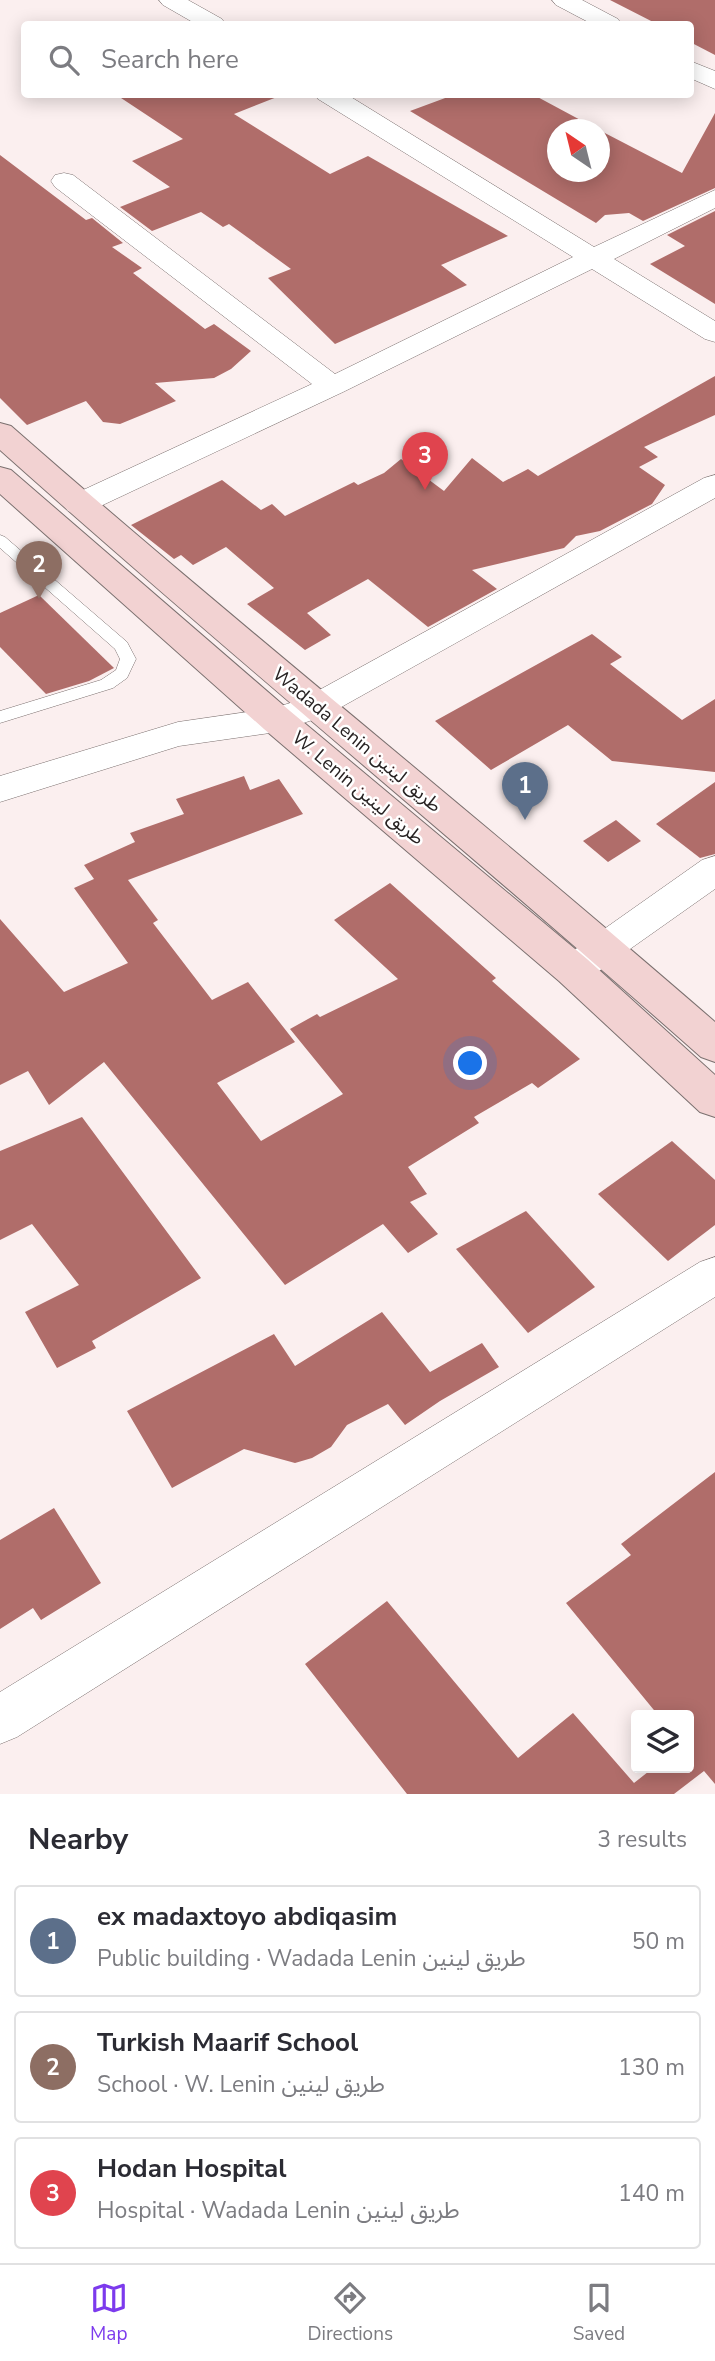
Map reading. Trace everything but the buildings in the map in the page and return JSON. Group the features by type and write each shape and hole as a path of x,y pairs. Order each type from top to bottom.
{"main road":[{"name":"Wadada Lenin طريق لينين","path":"0,433 315,706 604,947 715,1046"},
{"name":"W. Lenin طريق لينين","path":"5,489 573,970 715,1100"}],"street":[{"path":"171,0 208,21"},
{"path":"564,0 603,21"},
{"path":"694,70 715,81"},
{"path":"334,98 715,333"},
{"path":"64,181 333,386"},
{"path":"79,504 333,386 715,198"},
{"path":"0,789 178,734 277,720 315,706 715,485"},
{"path":"573,970 715,870"},
{"path":"0,1720 715,1275"}],"lane":[{"path":"0,540 121,646 128,659 125,671 116,679 96,688 0,717"}],"place":[{"name":"Hodan Hospital","path":"425,490"},
{"name":"Turkish Maarif School","path":"39,599"},
{"name":"ex madaxtoyo abdiqasim","path":"525,820"}]}
